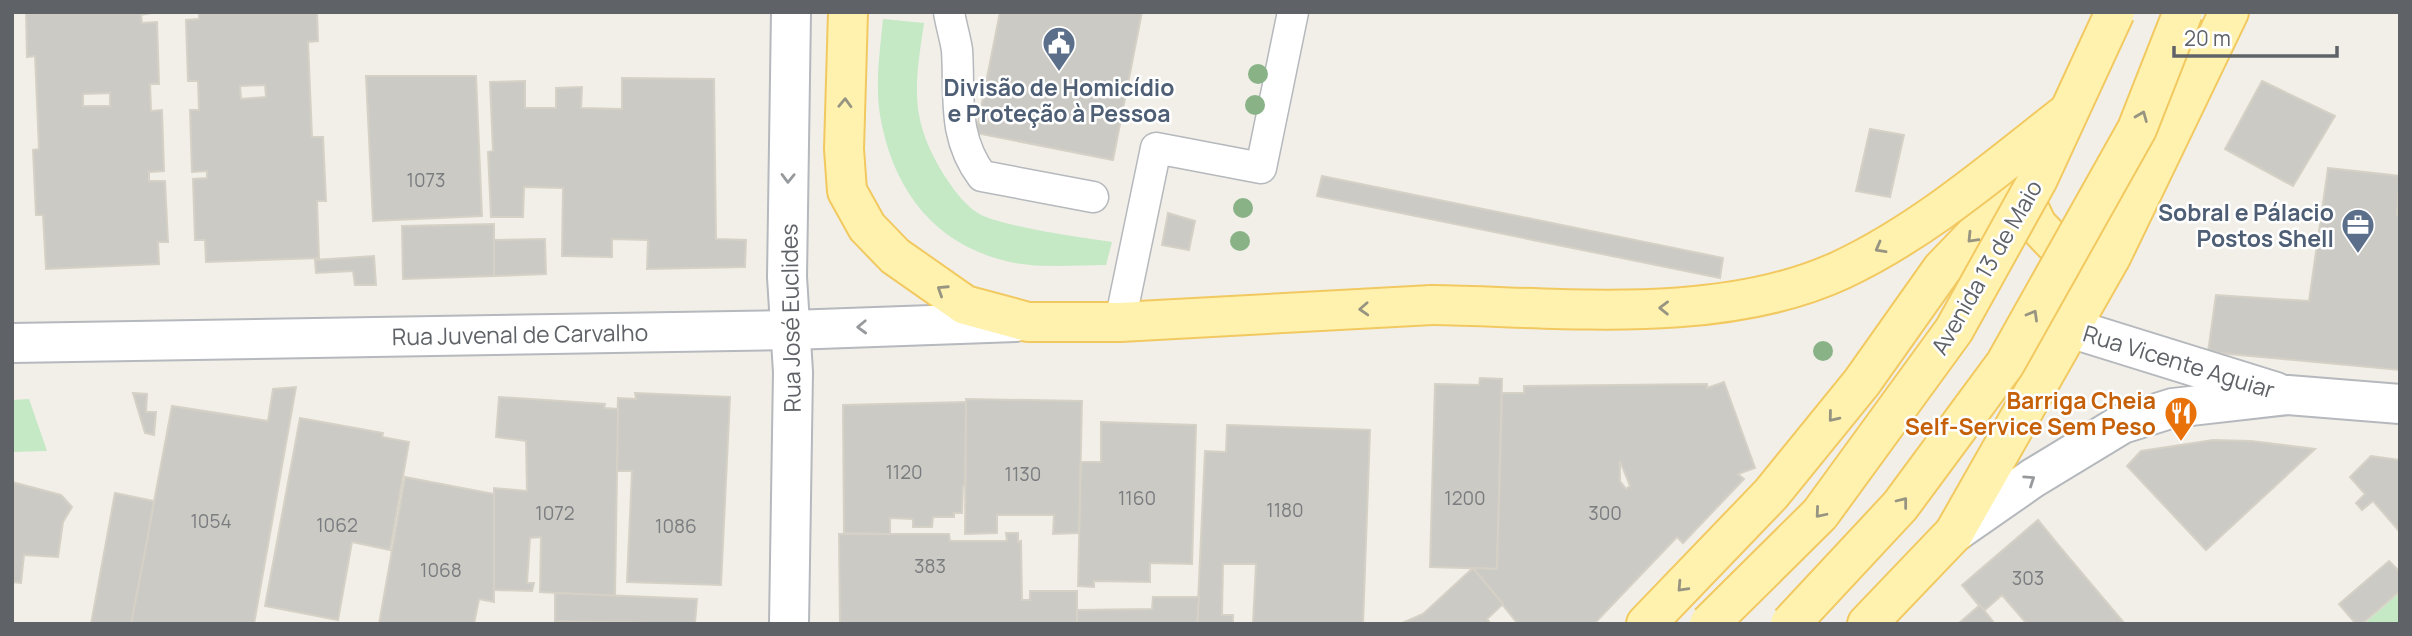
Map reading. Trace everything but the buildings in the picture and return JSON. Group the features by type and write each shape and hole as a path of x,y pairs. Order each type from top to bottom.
{"main road":[{"path":"848,12 844,149 847,191 867,227 895,256 965,305 1028,322 1120,322 1432,305 1690,309 1764,295 1839,271 1903,236 2074,107"},
{"path":"1646,624 1771,494 1861,382 1942,269 1993,216 2042,148 2105,12"},
{"name":"Avenida 13 de Maio","path":"1709,624 1820,514 1954,330 2038,179 2074,107 2115,12"},
{"path":"1790,624 1900,506 2005,364 2137,129 2183,12"},
{"path":"1867,624 1954,533 2112,255 2229,12"},
{"path":"2017,183 2038,225 2058,247 2112,255"}],"street":[{"name":"Rua José Euclides","path":"789,624 793,372 787,277 791,12"},
{"name":"Rua Juvenal de Carvalho","path":"12,344 791,330 1028,322"},
{"name":"Rua Vicente Aguiar","path":"2070,328 2288,396"},
{"name":"Rua Vicente Aguiar","path":"1954,533 2033,478 2122,424 2173,408 2288,396 2400,404"}],"lane":[{"path":"949,12 956,47 963,141 968,157 982,176 1093,197"},
{"path":"1120,322 1156,148 1261,168 1293,12"}],"green space":[{"path":"883,19 924,23 917,87 921,122 935,160 963,200 976,212 994,220 1045,232 1112,242 1106,265 1026,265 987,255 941,230 923,212 908,192 896,168 886,143 880,115 878,80"},
{"path":"29,399 47,451 12,452 12,400"},
{"path":"2400,592 2400,624 2364,624"}],"place":[{"name":"Divisão de Homicídio e Proteção à Pessoa","path":"1059,73"},
{"name":"Sobral e Pálacio Postos Shell","path":"2358,255"},
{"name":"Barriga Cheia Self-Service Sem Peso","path":"2181,443"}]}
